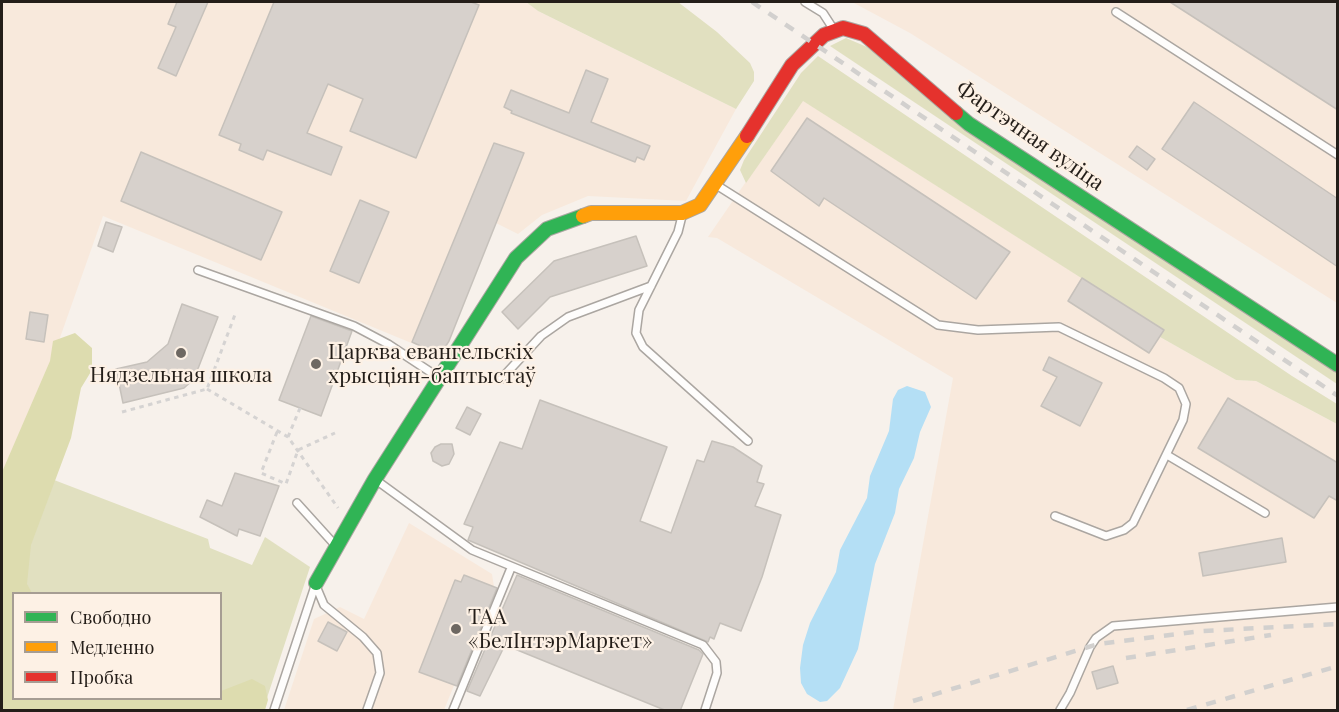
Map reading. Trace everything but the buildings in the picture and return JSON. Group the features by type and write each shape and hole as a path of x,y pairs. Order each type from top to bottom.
{"street":[{"name":"Фартэчная вуліца","path":"834,30 854,29 864,34 969,124 1338,365"},
{"path":"316,583 375,479 441,379 516,258 547,229 591,213 682,213 700,205 716,185 792,65 813,43 834,30"}],"lane":[{"path":"805,2 823,13 834,30"},
{"path":"1116,12 1338,154"},
{"path":"716,185 938,326 978,330 1059,327 1172,382 1184,396 1185,412 1140,513 1124,530 1106,536 1098,535 1055,516"},
{"path":"682,213 678,232 636,318 639,341 748,441"},
{"path":"198,270 354,326 388,344 441,379"},
{"path":"501,379 541,336 568,317 651,286"},
{"path":"1167,455 1265,513"},
{"path":"375,479 457,541 511,567 703,645 716,662 717,673 705,711"},
{"path":"297,503 335,546"},
{"path":"453,711 511,567"},
{"path":"274,711 316,583"},
{"path":"316,583 319,598 324,605 363,637 377,653 380,673 367,711"},
{"path":"1060,711 1090,647 1096,638 1113,626 1338,607"}],"path":[{"path":"207,389 236,312"},
{"path":"122,412 207,389 288,437 350,521"},
{"path":"288,437 300,408"},
{"path":"277,432 261,473 286,484 298,450 335,433"}],"shaded area":[{"path":"2,2 526,2 538,11 736,109 686,201 588,196 542,215 518,234 496,223 443,356 103,216 15,465 2,655"},
{"path":"852,2 1337,2 1337,303 910,33"},
{"path":"802,100 1164,330 1160,337 1236,380 1256,381 1337,424 1337,710 893,710 953,378 717,238 708,237"},
{"name":"ТАА «БелІнтэрМаркет»","path":"409,523 492,574 494,587 444,710 284,710 314,619 340,607 364,619"}],"green space":[{"path":"526,2 678,2 717,32 750,63 754,72 754,81 736,109 538,11"},
{"path":"846,38 867,47 1337,373 1337,384 830,46"},
{"path":"818,56 1292,376 1337,404 1337,424 1256,381 1236,380 1160,337 1163,330 803,101 746,183 740,170 744,160 801,73"},
{"path":"75,333 92,348 92,370 81,388 71,438 31,545 27,584 31,592 12,592 12,700 222,700 222,691 252,679 265,686 268,700 265,710 2,710 2,472 50,361 53,341"},
{"path":"15,465 208,539 210,548 252,565 265,537 310,567 263,710 2,710"}],"water":[{"path":"907,386 925,392 931,407 920,432 914,458 899,489 895,513 875,564 858,649 840,688 827,701 820,702 807,694 801,683 803,645 810,623 836,572 840,550 867,498 870,476 889,431 893,399 898,390"}],"railway":[{"path":"752,2 1338,396"},
{"path":"913,701 1098,644 1202,631 1338,624"},
{"path":"1126,658 1271,635"},
{"path":"1187,710 1338,666"}],"traffic: fast":[{"path":"956,113 969,124 1338,365"},
{"path":"316,583 375,479 516,258 547,229 583,216"}],"traffic: slow":[{"path":"583,216 591,213 682,213 700,205 747,136"}],"traffic: jam":[{"path":"747,136 792,65 824,35 843,28 864,34 956,113"}],"place":[{"name":"Нядзельная школа","path":"181,353"},
{"name":"Царква евангельскіх хрысціян-баптыстаў","path":"316,364"},
{"name":"ТАА «БелІнтэрМаркет»","path":"456,629"}]}
